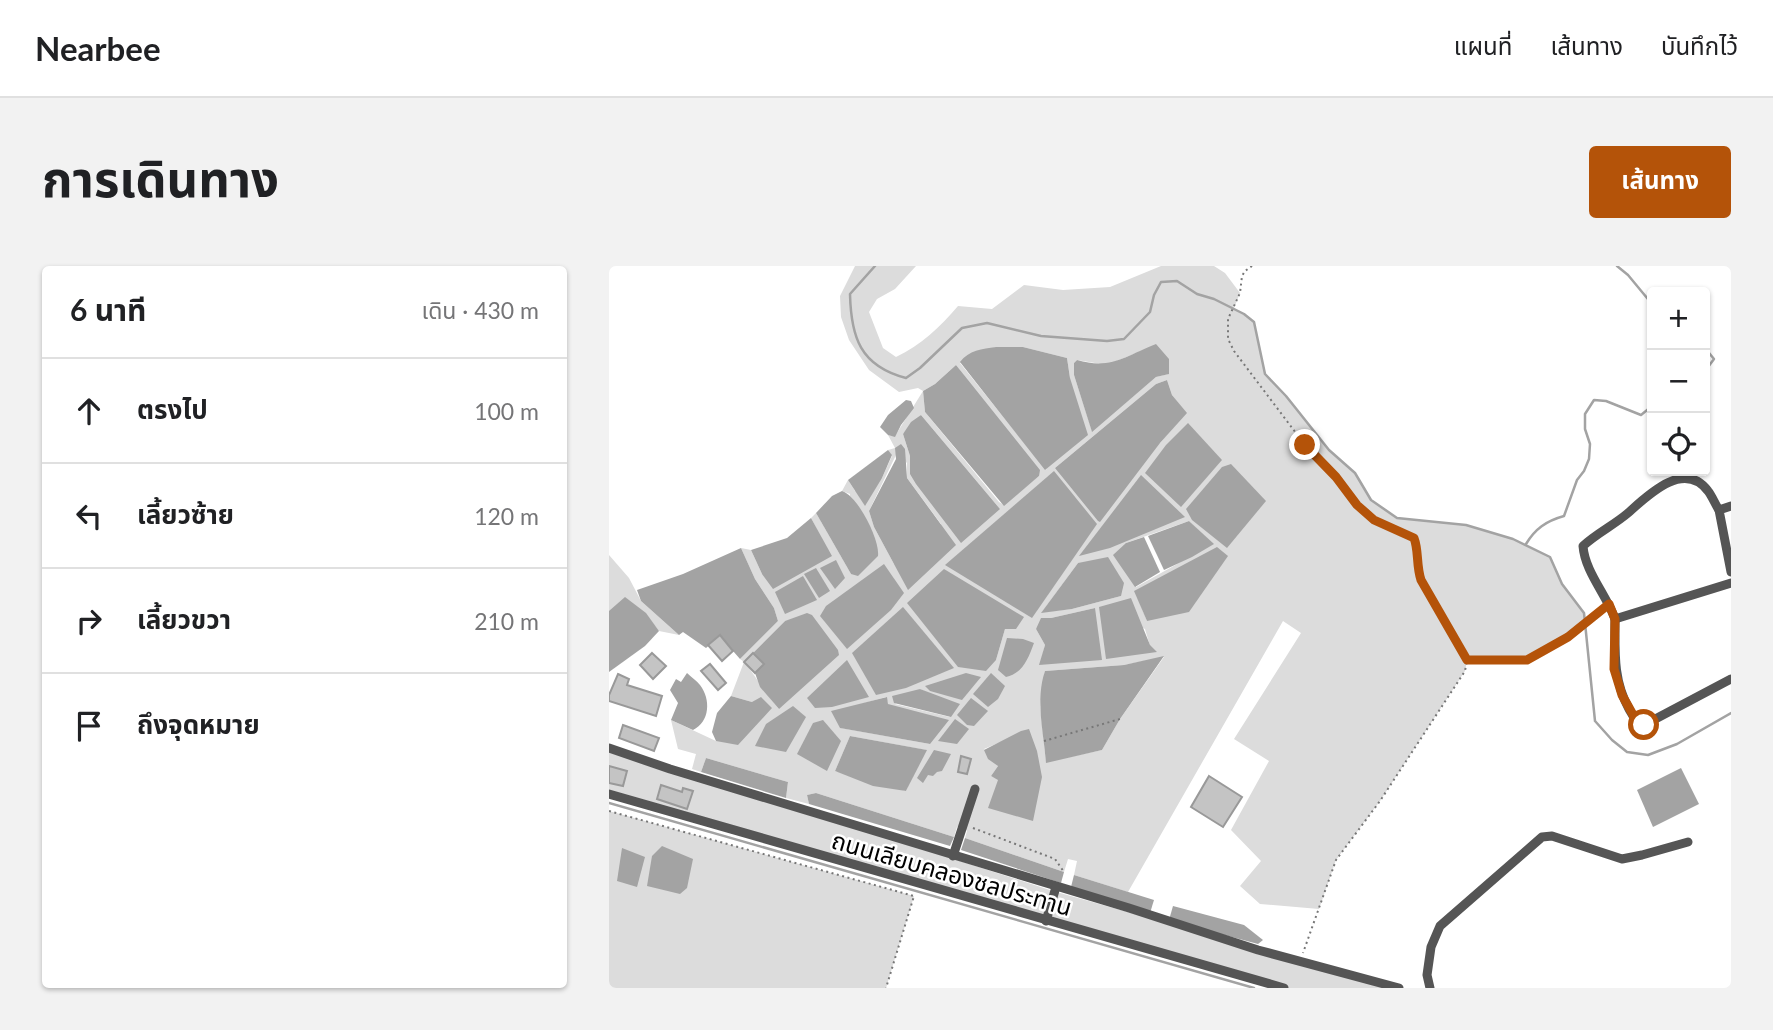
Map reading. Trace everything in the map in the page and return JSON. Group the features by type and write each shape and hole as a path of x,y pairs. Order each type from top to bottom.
{"street":[{"path":"1731,572 1719,510 1707,488 1693,479 1667,482 1645,496 1614,524 1583,546 1584,560 1615,619 1614,669 1622,695 1637,722 1644,725 1731,679"},
{"path":"1719,510 1731,506"},
{"path":"1615,619 1731,583"},
{"path":"609,748 953,856 1300,961 1399,988"},
{"path":"953,856 975,789"},
{"name":"ถนนเลียบคลองชลประทาน","path":"609,794 1284,988"},
{"path":"1430,988 1427,975 1431,947 1440,926 1542,837 1552,836 1622,859 1688,842"},
{"path":"1046,920 1056,887"}],"path":[{"path":"1252,266 1242,276 1240,293 1228,319 1228,339 1234,351 1305,445 1336,477 1357,505 1374,520 1414,538 1421,580 1467,660 1465,671 1381,801 1336,860 1300,961"},
{"path":"1467,660 1527,660 1568,637 1609,604"},
{"path":"1044,741 1120,719"},
{"path":"609,811 914,896 886,988"},
{"path":"963,825 1055,859 1064,872"}],"shaded area":[{"path":"855,266 916,266 895,289 877,299 869,312 883,348 896,357 930,335 958,306 992,309 1024,285 1063,290 1110,287 1161,266 1214,266 1225,273 1240,293 1234,308 1254,322 1265,374 1329,450 1355,473 1371,500 1397,518 1466,525 1513,539 1550,557 1562,584 1584,613 1584,624 1568,637 1527,660 1467,660 1465,671 1380,801 1336,860 1319,909 1260,904 1240,886 1261,861 1231,830 1269,761 1234,739 1301,633 1283,621 1128,892 1074,875 1077,861 1068,859 1064,872 965,838 967,831 963,825 957,827 954,837 816,793 807,795 809,804 786,798 788,782 706,758 701,772 692,769 696,754 678,749 671,720 716,741 752,702 731,696 744,662 740,659 778,621 774,608 755,579 741,548 751,550 762,574 831,556 811,518 816,513 851,574 850,494 842,491 848,480 855,491 882,478 892,456 888,450 895,448 888,435 895,436 923,391 918,388 899,392 869,370 849,340 841,317 840,296","holes":["1156,345 1168,374 1156,377 1092,431 1074,375 1074,363 1077,360 1107,365","996,347 1023,347 1067,358 1070,378 1046,470 960,363","956,365 1039,476 1004,505 925,412 923,391","1167,380 1172,395 1186,413 1160,443 1055,468 1156,384","921,415 1000,509 910,474 910,456 903,434","897,453 907,463 907,478 941,524 894,564 874,527 869,511","1189,521 1213,544 1136,587 1126,543","1217,548 1147,621 1135,591","1078,563 1121,596 1072,609 1042,612","944,569 1005,629 996,660","1099,607 1145,629 1150,646 1156,652","1095,608 1040,665 1045,645 1036,629 1051,618","785,621 779,709 744,662","1164,657 1120,719 1102,750 1046,762 1040,706 1045,671 1124,665","920,689 930,694 950,717 895,704","886,697 888,704 930,744 841,728 832,712","850,736 926,750 906,791 835,771","1003,741 1033,821 998,779 991,776 998,766 984,749"]},
{"path":"1156,344 1169,359 1169,374 1156,377 1092,432 1074,375 1074,363 1077,360 1089,363 1109,362"},
{"path":"1023,347 1067,358 1070,378 1088,435 1045,470 960,362 981,349"},
{"path":"956,365 1040,470 1039,476 1004,506 925,412 923,391"},
{"path":"1167,380 1172,395 1187,413 1160,443 1100,522 1055,468 1156,384"},
{"path":"906,400 911,401 914,408 895,437 888,435 880,427 888,415"},
{"path":"921,415 1000,509 961,543 910,474 910,456 903,434 911,422"},
{"path":"1188,423 1222,460 1181,507 1145,473 1166,445"},
{"path":"901,444 905,449 907,478 956,545 908,590 874,527 869,511 896,459 895,448"},
{"path":"888,450 892,455 865,506 848,480"},
{"path":"1231,464 1266,501 1227,548 1192,520 1186,509 1222,467"},
{"path":"1054,471 1097,524 1032,618 945,565"},
{"path":"1141,475 1185,517 1110,548 1079,556"},
{"path":"842,491 855,501 861,510 878,549 878,556 858,576 851,574 816,513 832,496"},
{"path":"811,518 832,556 773,589 762,574 751,550 787,538"},
{"path":"1189,521 1214,544 1164,570 1148,536"},
{"path":"1144,537 1160,572 1135,587 1113,555 1126,543"},
{"path":"1217,547 1228,556 1189,612 1147,621 1134,591"},
{"path":"741,548 755,579 774,608 778,621 740,659 720,636 706,648 683,632 679,635 641,601 637,590 683,574"},
{"path":"609,555 629,578 641,601 679,635 659,631 645,613 609,611"},
{"path":"1108,557 1124,583 1121,596 1072,609 1041,613 1078,563"},
{"path":"836,560 845,578 835,589 820,568"},
{"path":"884,564 904,593 891,610 847,649 820,616 826,606"},
{"path":"816,568 830,591 819,598 804,574"},
{"path":"944,569 1024,617 1016,629 1005,629 996,660 986,671 958,667 907,603"},
{"path":"803,576 817,600 785,614 775,592"},
{"path":"625,597 646,613 659,631 645,646 609,672 609,611"},
{"path":"1131,598 1150,645 1157,652 1106,659 1099,607"},
{"path":"903,607 954,668 906,688 876,695 852,653"},
{"path":"1095,608 1102,660 1039,665 1045,645 1036,629 1041,618"},
{"path":"807,613 812,615 839,655 779,709 760,687 755,673 764,664 753,653 785,621"},
{"path":"1007,638 1034,643 1021,669 1006,677 998,670"},
{"path":"1164,656 1102,750 1046,763 1040,705 1045,671 1124,665"},
{"path":"847,660 869,697 832,707 815,708 807,698"},
{"path":"687,673 704,691 707,703 703,722 693,730 671,720 678,703 670,690 676,679 681,682"},
{"path":"966,673 981,677 962,700 930,691 925,686"},
{"path":"991,673 1005,686 998,699 988,707 973,694"},
{"path":"920,689 960,704 951,717 894,703 892,696"},
{"path":"731,696 752,702 761,697 772,708 738,745 716,741 712,732 717,713"},
{"path":"887,697 888,704 949,720 930,744 840,728 831,711"},
{"path":"971,698 988,711 974,726 967,725 957,715"},
{"path":"793,706 806,717 786,752 755,746 766,724"},
{"path":"955,719 969,729 957,744 938,741"},
{"path":"823,720 841,741 827,771 797,754 813,723"},
{"path":"1029,729 1042,777 1033,821 988,808 998,780 991,776 998,766 988,759 984,750"},
{"path":"850,736 927,750 906,791 873,786 835,771"},
{"path":"609,748 1053,891 1399,988 1284,988 609,795"},
{"path":"934,750 951,754 942,771 933,776 928,775 923,783 917,778"},
{"path":"706,758 788,782 786,798 701,772"},
{"path":"1681,768 1699,804 1653,827 1637,790"},
{"path":"816,793 954,837 950,846 809,804 807,795"},
{"path":"609,811 914,896 886,988 609,988"},
{"path":"965,838 1064,872 1061,883 961,850"},
{"path":"662,846 693,859 687,888 680,894 647,886 652,856"},
{"path":"622,848 645,857 637,887 617,881"},
{"path":"1074,875 1154,900 1150,913 1071,887"},
{"path":"1173,906 1244,925 1263,940 1258,944 1169,920"}],"building":[{"path":"720,635 733,651 722,661 708,645"},
{"path":"652,653 666,666 653,679 640,665"},
{"path":"753,653 764,664 755,673 744,662"},
{"path":"710,664 726,683 718,690 701,671"},
{"path":"618,674 629,679 627,685 662,696 656,716 609,701"},
{"path":"623,725 659,738 654,751 619,738"},
{"path":"961,756 971,759 967,774 958,772"},
{"path":"609,766 627,771 623,786 609,783"},
{"path":"1209,776 1242,797 1223,827 1191,807"},
{"path":"661,785 682,792 683,788 693,791 687,809 657,799"}],"waterway":[{"path":"875,266 850,294 856,336 861,348 878,366 906,378 962,328 987,323 1041,336 1107,341 1124,339 1150,312 1161,282 1177,281 1197,294 1244,314 1254,322 1265,374 1329,450 1355,473 1371,500 1397,518 1466,525 1513,539 1550,557 1562,584 1584,613 1595,721 1612,740 1627,752 1648,755 1677,744 1731,713"},
{"path":"1617,266 1647,298"},
{"path":"1710,354 1714,359 1710,364"},
{"path":"1526,544 1542,526 1564,516 1577,480 1589,459 1590,444 1585,429 1585,414 1594,400 1606,401 1641,415 1647,410"},
{"path":"609,803 1254,988"}],"route":[{"path":"1305,445 1336,477 1357,505 1374,520 1414,538 1421,580 1467,660 1527,660 1568,637 1609,604 1615,619 1614,669 1622,695 1637,722 1644,725"}]}
